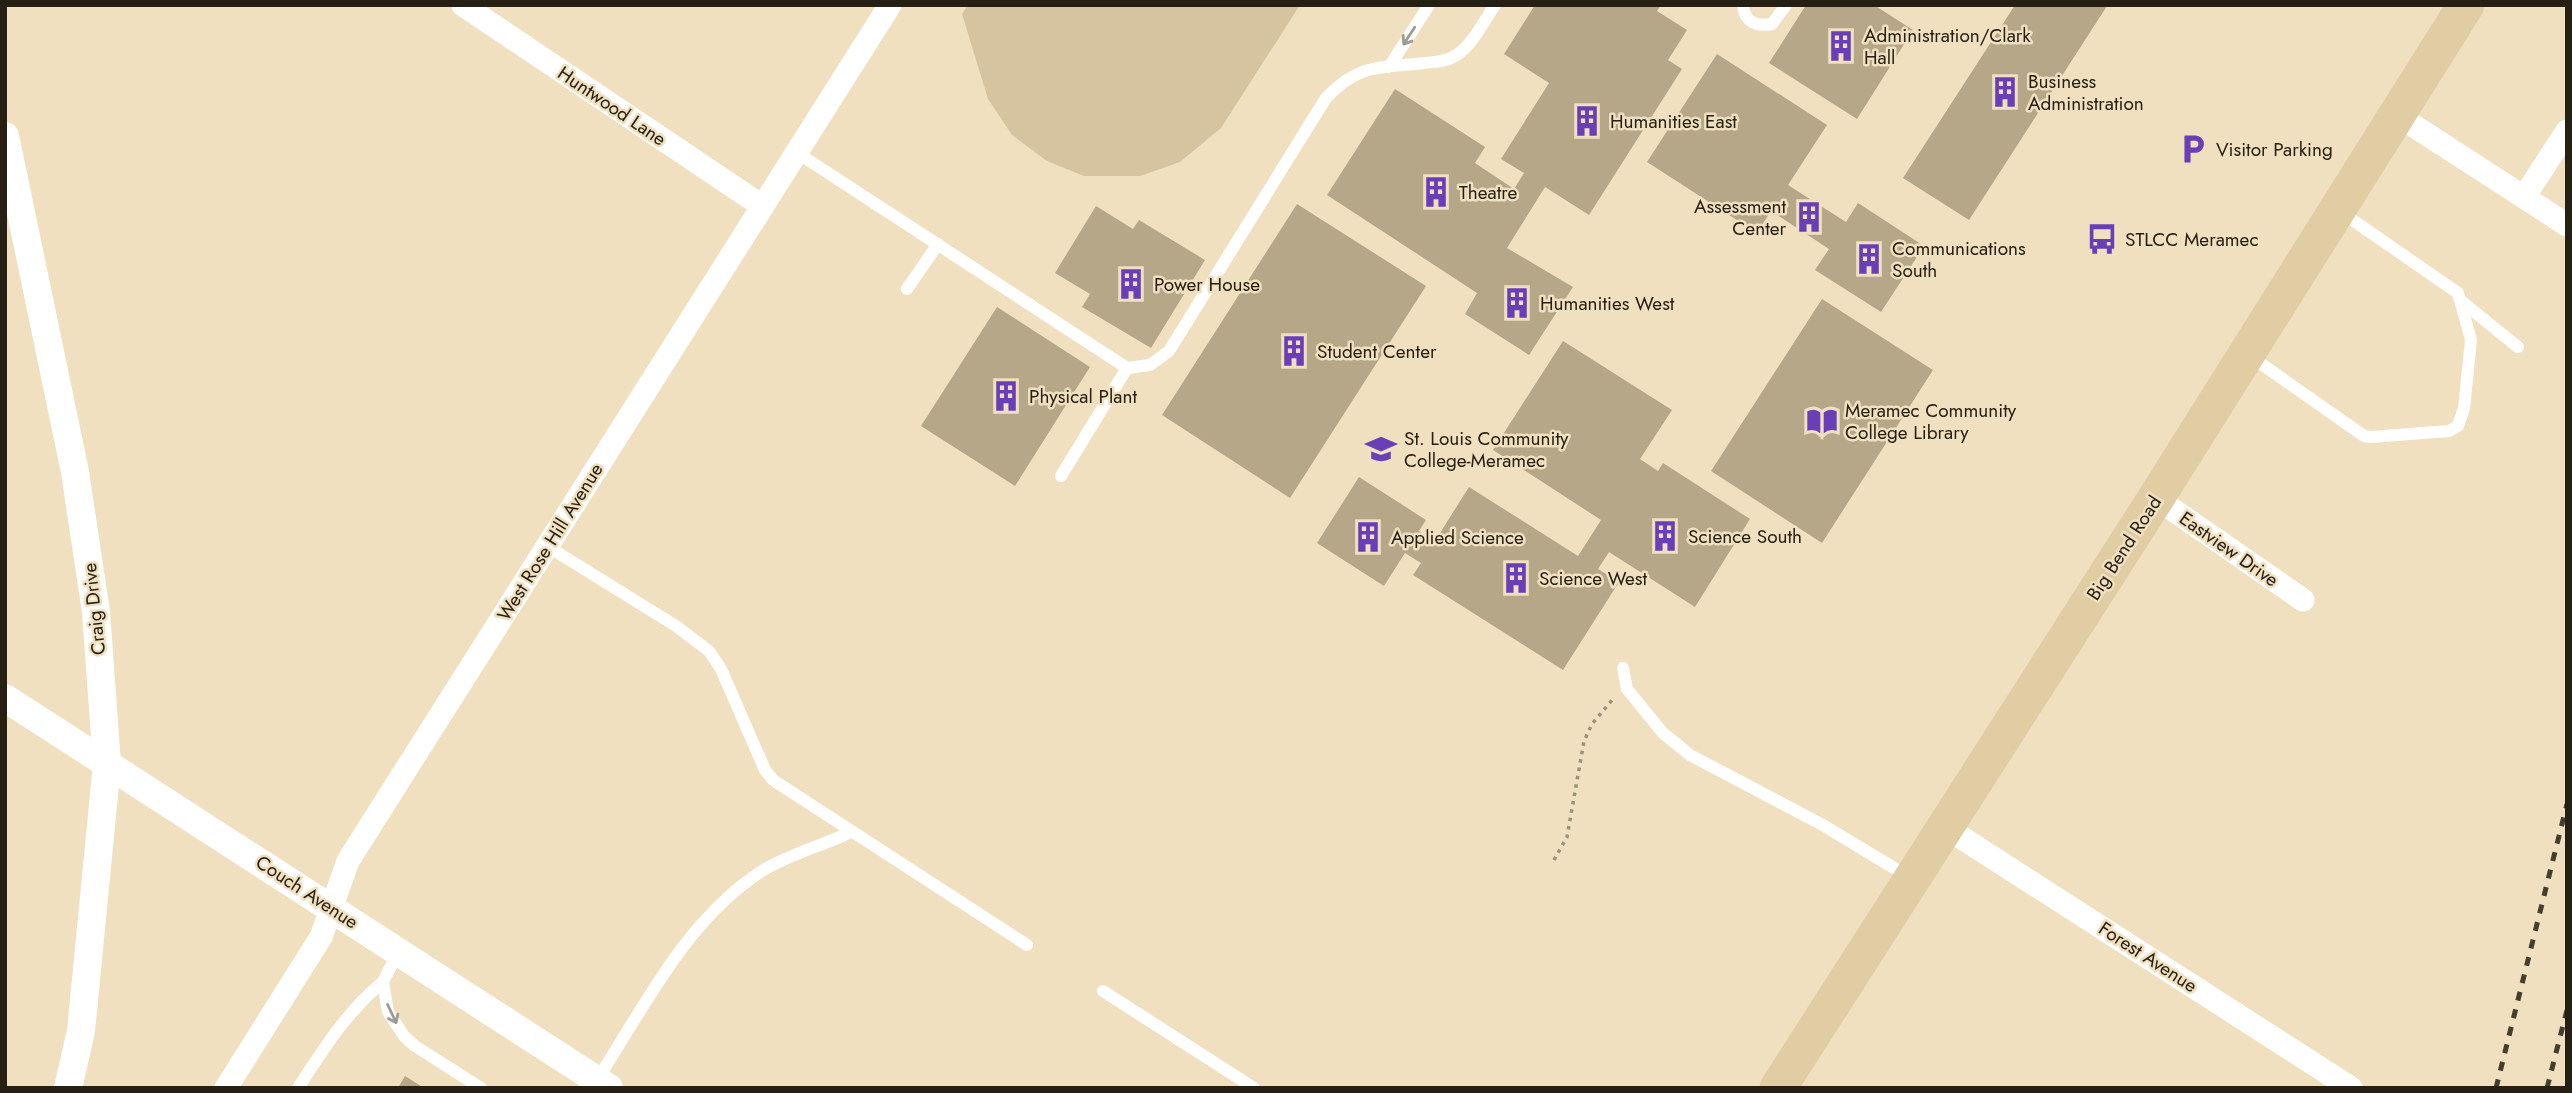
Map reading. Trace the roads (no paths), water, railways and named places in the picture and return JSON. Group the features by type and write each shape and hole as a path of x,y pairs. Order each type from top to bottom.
{"main road":[{"name":"Big Bend Road","path":"1778,1088 2156,498 2466,5"}],"street":[{"name":"Huntwood Lane","path":"463,5 762,206"},
{"name":"West Rose Hill Avenue","path":"226,1088 320,937 348,861 890,5"},
{"path":"2397,115 2567,225"},
{"path":"2524,197 2567,131"},
{"name":"Craig Drive","path":"5,136 75,472 96,612 107,764 81,1031 68,1088"},
{"name":"Eastview Drive","path":"2156,498 2303,600"},
{"name":"Couch Avenue","path":"5,698 603,1084"},
{"name":"Forest Avenue","path":"1945,827 2351,1088"}],"lane":[{"path":"1389,67 1429,5"},
{"path":"796,152 1127,368 1150,365 1169,351 1326,97 1343,80 1366,69 1442,62 1458,55 1495,5"},
{"path":"1743,5 1744,13 1751,22 1761,26 1772,24 1786,5"},
{"path":"2246,354 2364,436 2449,431 2458,426 2463,408 2471,340 2458,293 2337,210"},
{"path":"907,289 938,244"},
{"path":"2461,301 2518,347"},
{"path":"1061,476 1127,368"},
{"path":"547,546 676,626 709,651 721,669 765,770 783,788 1027,945"},
{"path":"1623,668 1627,689 1663,733 1690,755 1821,824 1912,879"},
{"path":"603,1084 684,946 703,921 763,871 791,856 851,832"},
{"path":"298,1088 328,1041 366,996 383,982 398,951"},
{"path":"383,982 388,1012 404,1036 415,1046 481,1088"},
{"path":"1103,991 1254,1088"}],"railway":[{"path":"2496,1088 2567,804"},
{"path":"2547,1088 2567,1010"}],"place":[{"name":"Administration/Clark Hall","path":"1841,46"},
{"name":"Business Administration","path":"2005,92"},
{"name":"Humanities East","path":"1587,121"},
{"name":"Visitor Parking","path":"2193,149"},
{"name":"Theatre","path":"1436,192"},
{"name":"Assessment Center","path":"1809,217"},
{"name":"STLCC Meramec","path":"2102,239"},
{"name":"Communications South","path":"1869,259"},
{"name":"Power House","path":"1131,284"},
{"name":"Humanities West","path":"1517,303"},
{"name":"Student Center","path":"1294,351"},
{"name":"Physical Plant","path":"1006,396"},
{"name":"Meramec Community College Library","path":"1822,421"},
{"name":"St. Louis Community College-Meramec","path":"1381,449"},
{"name":"Science South","path":"1665,536"},
{"name":"Applied Science","path":"1368,537"},
{"name":"Science West","path":"1516,578"}]}
